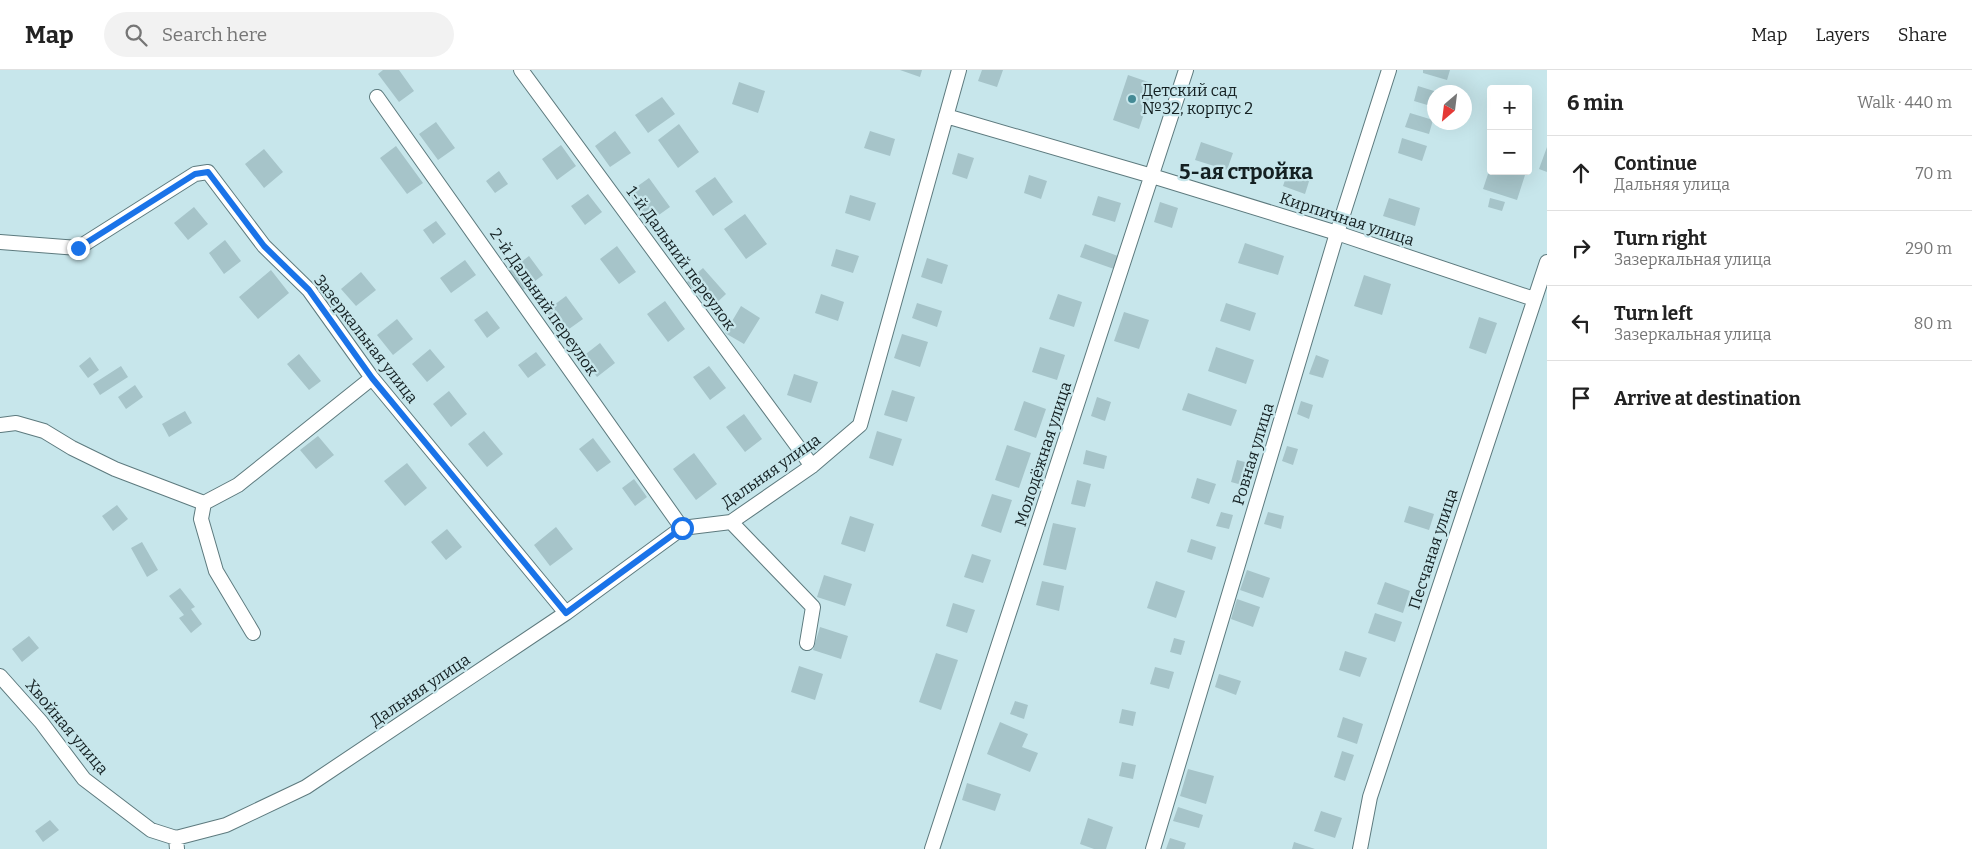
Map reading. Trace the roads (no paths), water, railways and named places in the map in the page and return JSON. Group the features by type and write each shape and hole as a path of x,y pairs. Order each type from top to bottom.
{"street":[{"name":"1-й Дальний переулок","path":"521,70 812,466"},
{"name":"Дальняя улица","path":"176,843 226,825 306,787 566,613 682,528 731,522 812,466 860,425 959,70"},
{"name":"Молодёжная улица","path":"932,849 1186,70"},
{"name":"Ровная улица","path":"1154,849 1337,233 1389,70"},
{"name":"2-й Дальний переулок","path":"377,97 682,528"},
{"name":"Кирпичная улица","path":"946,116 1152,176 1337,233 1534,299"},
{"name":"Зазеркальная улица","path":"0,242 78,248 195,174 208,172 264,246 309,290 372,378 566,613"},
{"name":"Песчаная улица","path":"1360,849 1370,797 1547,262"},
{"path":"253,633 216,571 201,519 204,504 238,485 372,378"},
{"path":"0,425 16,423 44,432 115,469 204,504"},
{"path":"731,522 813,607 807,643"},
{"name":"Хвойная улица","path":"0,676 41,722 75,768 95,789 151,830 176,843"}],"place":[{"name":"Детский сад №32, корпус 2","path":"1132,99"}],"district":[{"name":"5-ая стройка","path":"1246,172"}]}
